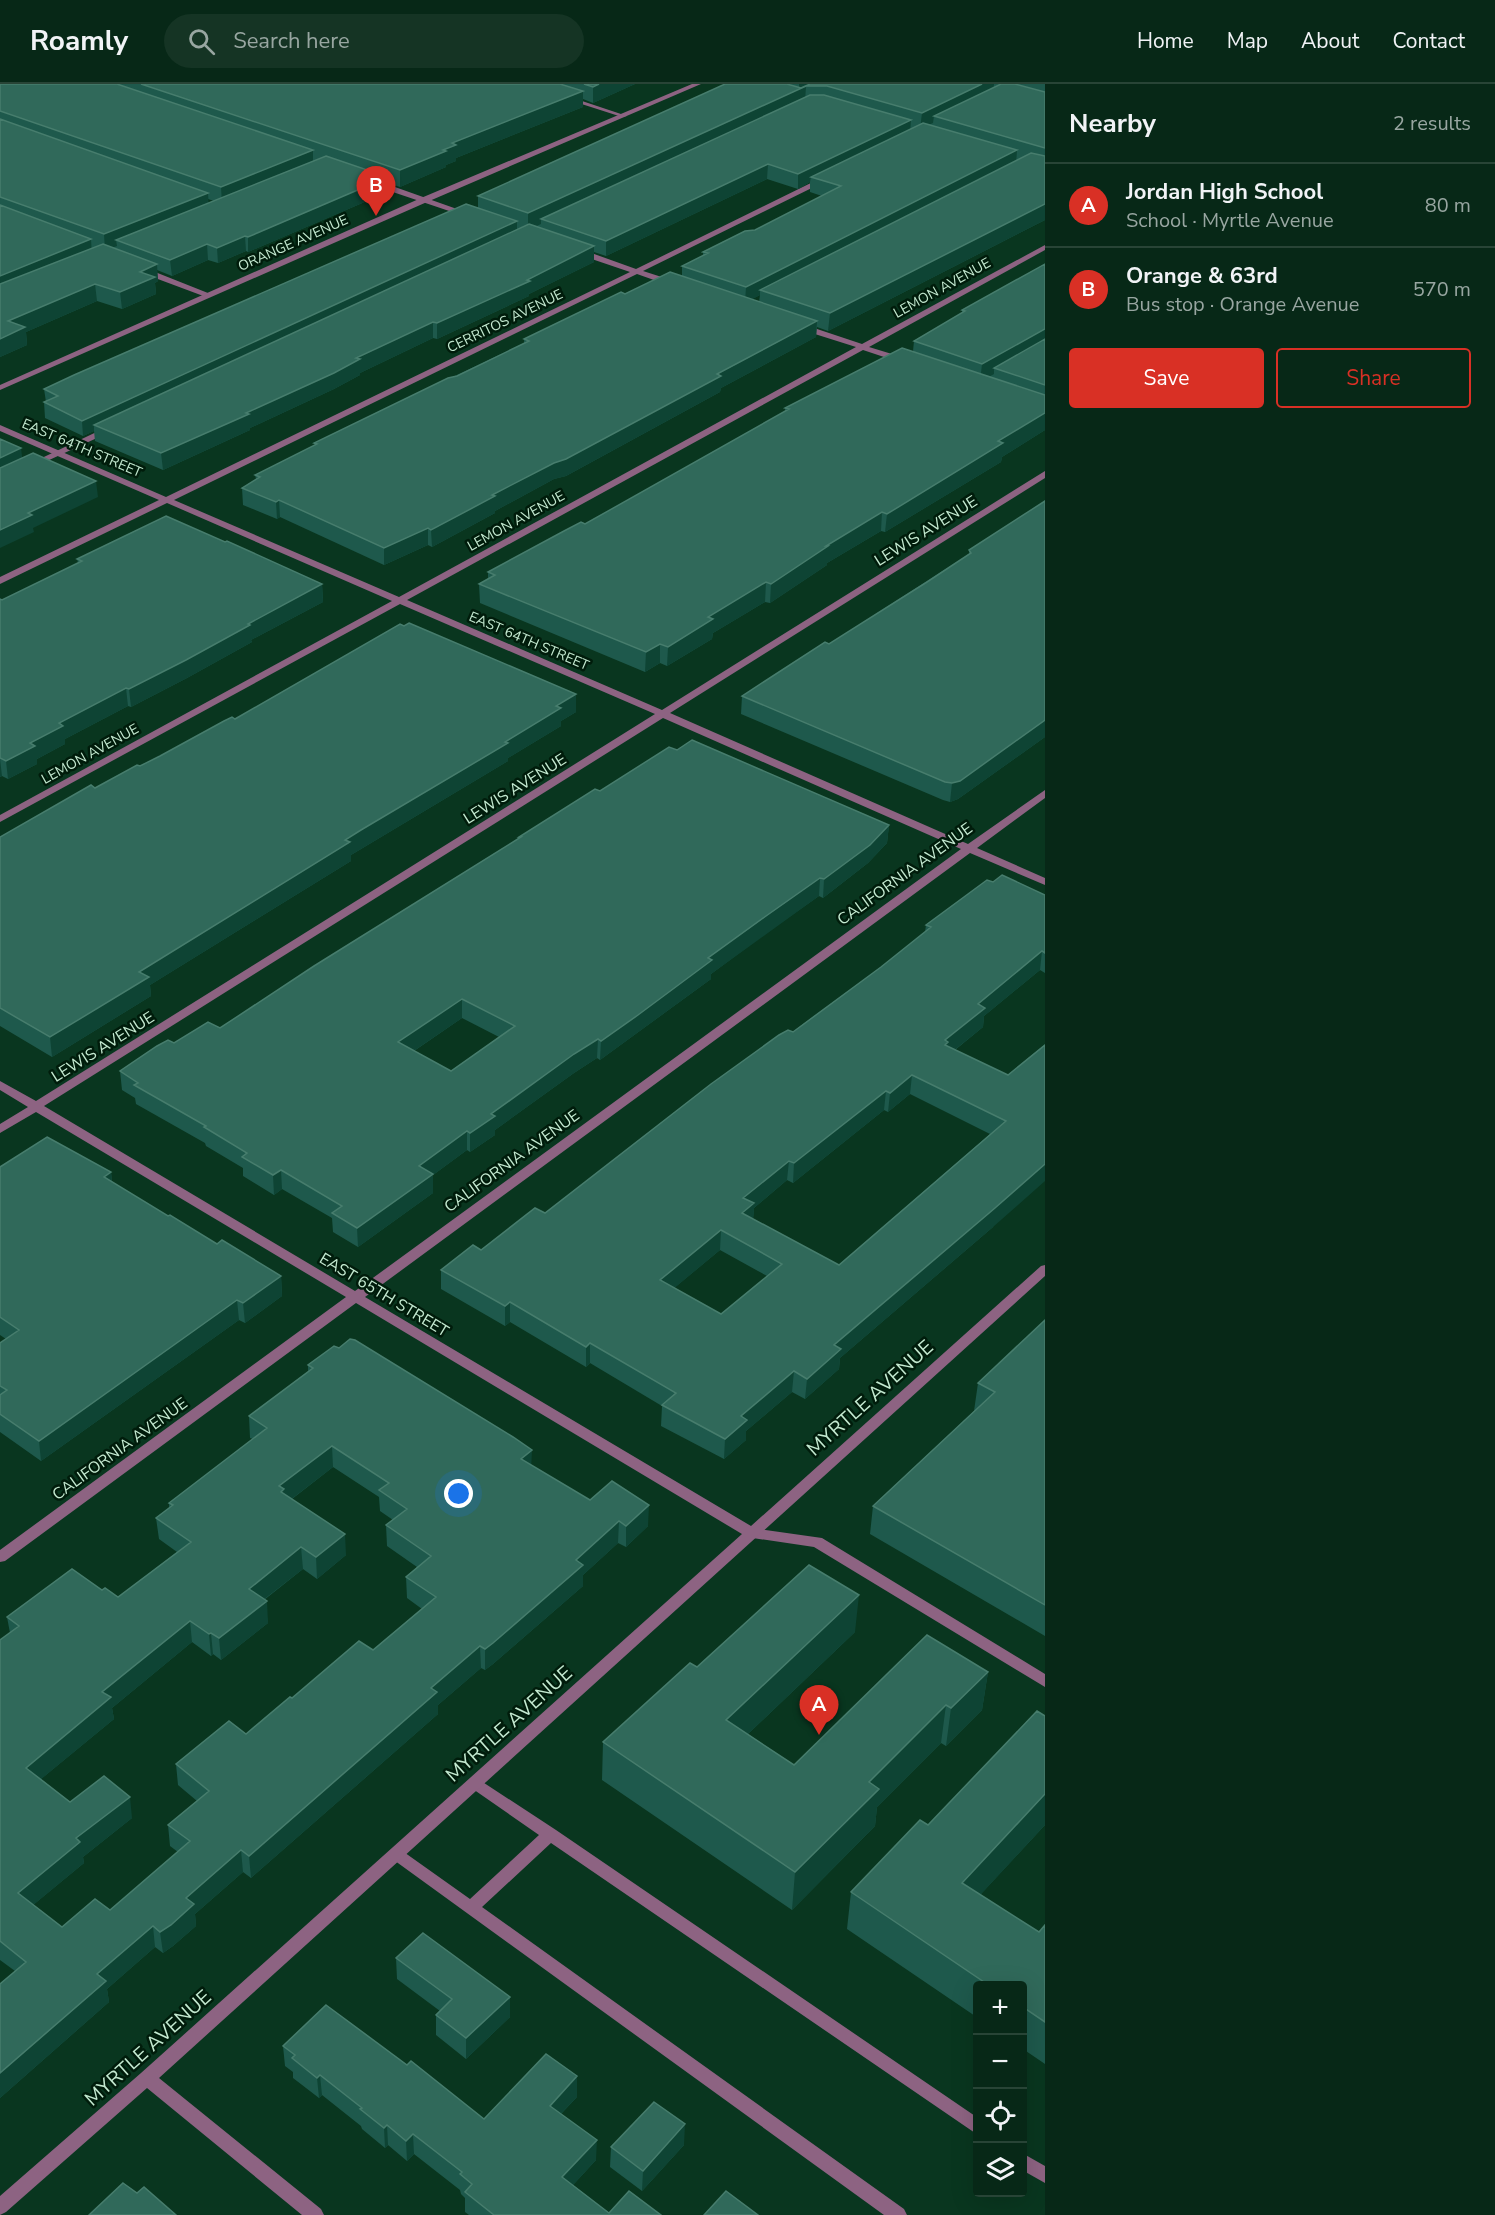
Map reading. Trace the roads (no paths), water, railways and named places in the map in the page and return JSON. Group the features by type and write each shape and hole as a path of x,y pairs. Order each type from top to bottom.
{"street":[{"name":"ORANGE AVENUE","path":"0,387 424,200 698,84"},
{"path":"555,94 624,116"},
{"name":"CERRITOS AVENUE","path":"0,581 837,174"},
{"path":"369,182 477,218"},
{"name":"LEMON AVENUE","path":"0,819 1045,248"},
{"path":"573,250 681,286"},
{"path":"136,268 208,295"},
{"path":"789,322 905,362"},
{"name":"EAST 64TH STREET","path":"0,428 663,714 1045,882"},
{"path":"19,471 112,428"},
{"name":"LEWIS AVENUE","path":"0,1129 1045,474"},
{"name":"CALIFORNIA AVENUE","path":"0,1557 1045,793"},
{"name":"EAST 65TH STREET","path":"0,1085 751,1533"},
{"name":"MYRTLE AVENUE","path":"0,2207 147,2078 1045,1269"},
{"path":"751,1533 818,1542 1045,1681"},
{"path":"475,1783 973,2125"},
{"path":"471,1908 551,1834"},
{"path":"396,1854 898,2215"},
{"path":"147,2078 315,2215"},
{"path":"1027,2163 1045,2175"}],"place":[{"name":"Orange & 63rd","path":"376,216"},
{"name":"Jordan High School","path":"819,1735"}]}
